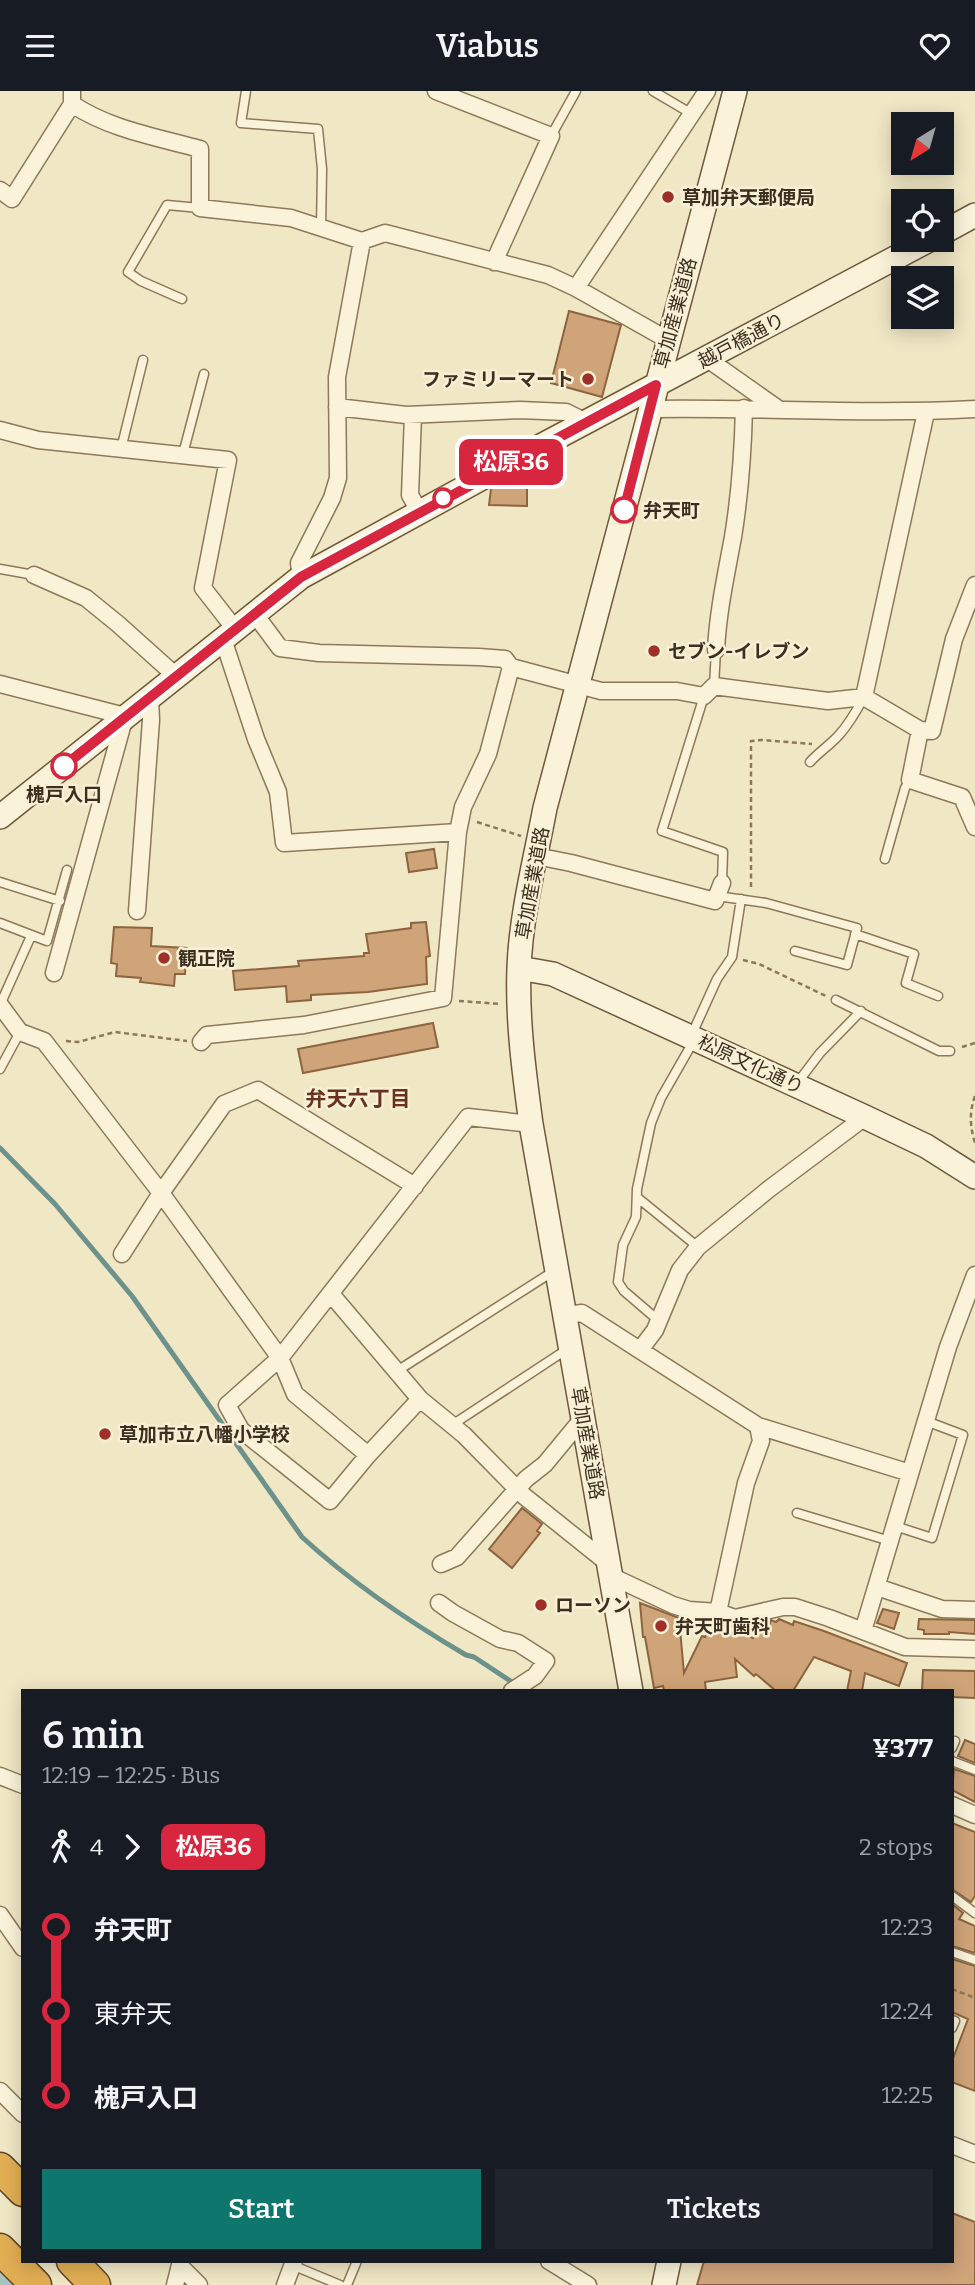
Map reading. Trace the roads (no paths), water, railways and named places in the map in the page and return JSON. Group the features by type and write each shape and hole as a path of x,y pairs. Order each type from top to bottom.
{"highway":[{"path":"0,2168 21,2189"},
{"path":"0,2188 21,2209"},
{"path":"0,2230 21,2251"},
{"path":"0,2249 36,2285"},
{"path":"33,2263 55,2285"},
{"path":"74,2263 95,2285"},
{"path":"93,2263 115,2285"}],"main road":[{"name":"草加産業道路","path":"631,1689 530,1123 524,1074 519,968 527,898 545,808 735,91"},
{"path":"954,226 975,215"},
{"name":"越戸橋通り","path":"0,817 301,577 419,511 906,252"},
{"name":"松原文化通り","path":"519,968 553,974 796,1085 926,1146 975,1177"},
{"path":"664,2285 669,2263"}],"street":[{"path":"436,91 551,136 494,262"},
{"path":"576,288 707,91"},
{"path":"0,190 12,199 72,97 90,117 200,149 200,208 291,218 362,241 385,233 548,275 668,339"},
{"path":"301,577 299,563 332,498 338,478 337,377 362,241"},
{"path":"706,358 777,408"},
{"path":"337,407 413,415 520,410 566,412 586,422"},
{"path":"716,650 722,590 733,540 741,473 744,408"},
{"path":"649,409 777,408 847,412 975,409"},
{"path":"864,697 926,412"},
{"path":"413,415 410,495 419,511"},
{"path":"0,430 38,440 228,460 203,588 229,634 260,751 278,792 284,843 459,824"},
{"path":"34,575 86,598 176,676"},
{"path":"254,613 280,647 319,653 505,660 511,667 601,691 709,691 820,700 851,700 864,697 920,730 932,731 954,639 975,585"},
{"path":"201,1042 207,1035 303,1025 443,998 459,824 463,807 488,754 511,667"},
{"path":"0,684 125,716 54,973"},
{"path":"137,911 151,720 150,697"},
{"path":"920,730 910,780 969,797 975,827"},
{"path":"536,856 715,901 719,889"},
{"path":"0,1005 20,1032 44,1041 160,1193 280,1358 295,1394 368,1455"},
{"path":"122,1254 160,1193 224,1104 258,1090 415,1186"},
{"path":"420,1399 330,1501 241,1430 227,1405 280,1358 468,1117 530,1123"},
{"path":"640,1350 659,1321 680,1270 698,1247 769,1189 865,1117"},
{"path":"863,1631 948,1346 975,1275"},
{"path":"331,1294 420,1399 452,1425 517,1489 610,1570 673,1605 689,1610 718,1612 735,1618 783,1607 795,1607 905,1647 975,1649"},
{"path":"565,1315 582,1313 758,1426 910,1473"},
{"path":"442,1564 457,1556 517,1489 545,1464 583,1417"},
{"path":"718,1612 746,1483 761,1441 758,1426"},
{"path":"877,1587 942,1609 975,1610"},
{"path":"439,1603 500,1639 518,1643 546,1661 535,1676 515,1689"},
{"path":"0,1776 21,1784"},
{"path":"954,1806 975,1815"},
{"path":"1,1920 21,1945"},
{"path":"0,2091 21,2112"},
{"path":"954,2146 975,2154"},
{"path":"285,2285 293,2263"},
{"path":"552,2263 589,2285"},
{"path":"175,2285 181,2264"},
{"path":"181,2264 199,2285"}],"lane":[{"path":"246,91 241,123 318,129 322,169 321,229"},
{"path":"551,136 576,91"},
{"path":"653,91 692,114"},
{"path":"182,299 141,281 128,272 167,205 200,208"},
{"path":"121,449 143,360"},
{"path":"183,454 204,374"},
{"path":"0,569 34,575"},
{"path":"716,650 709,691 662,831 723,852 719,889 746,900 857,928 847,965 795,951"},
{"path":"810,762 838,737 864,697"},
{"path":"885,859 905,788 910,780"},
{"path":"0,923 47,941 67,870"},
{"path":"0,883 60,901"},
{"path":"659,1321 624,1291 618,1282 623,1245 636,1217 637,1189 651,1123 693,1038 717,979 732,957 746,900"},
{"path":"855,934 914,954 906,983 938,996"},
{"path":"0,1005 31,936"},
{"path":"836,1000 939,1051 950,1051"},
{"path":"796,1085 820,1053 861,1011"},
{"path":"0,1069 20,1032"},
{"path":"638,1198 698,1247"},
{"path":"397,1371 556,1269"},
{"path":"452,1425 570,1347"},
{"path":"797,1513 893,1533 932,1538 964,1435 926,1421"},
{"path":"954,1762 975,1770"},
{"path":"954,1897 975,1913"},
{"path":"954,1953 975,1961"},
{"path":"293,2263 340,2285"},
{"path":"346,2285 356,2263"}],"waterway":[{"path":"0,1148 55,1204 132,1296 302,1537 381,1601 515,1684"},
{"path":"0,2274 11,2285"}],"place":[{"name":"草加弁天郵便局","path":"668,197"},
{"name":"ファミリーマート","path":"588,379"},
{"name":"弁天町","path":"624,510"},
{"name":"セブン-イレブン","path":"654,651"},
{"name":"槐戸入口","path":"64,766"},
{"name":"観正院","path":"164,958"},
{"name":"草加市立八幡小学校","path":"105,1434"},
{"name":"ローソン","path":"541,1605"},
{"name":"弁天町歯科","path":"661,1626"}],"district":[{"name":"弁天六丁目","path":"358,1099"}]}
